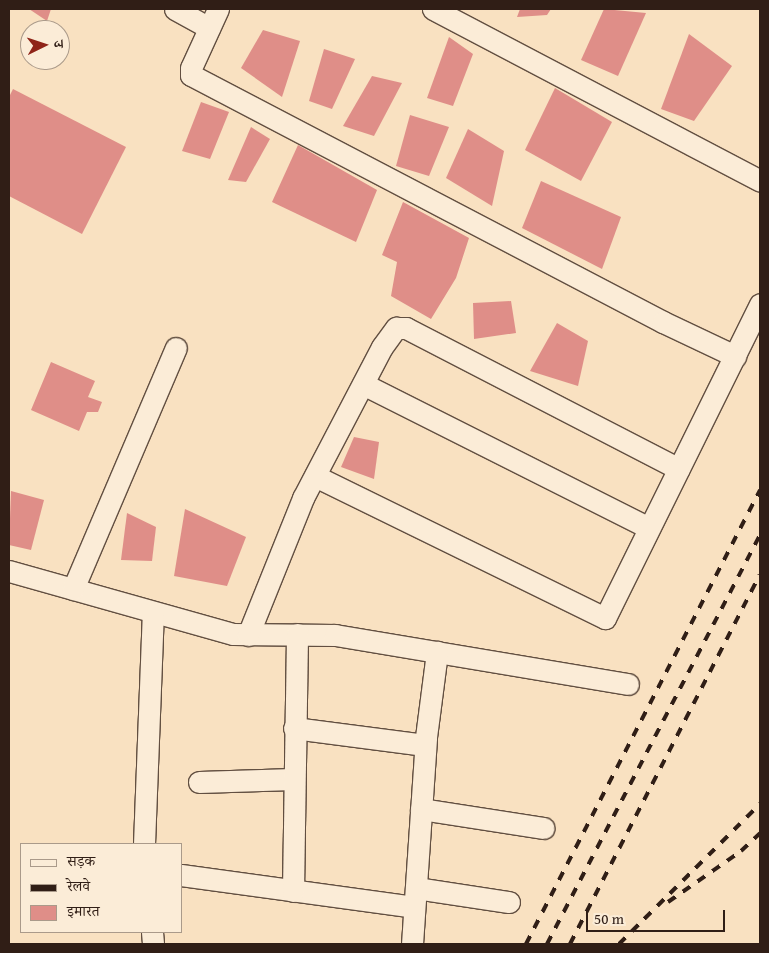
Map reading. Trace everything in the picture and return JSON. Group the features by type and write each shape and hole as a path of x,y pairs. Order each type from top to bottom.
{"street":[{"path":"175,9 213,18 191,68 196,78 735,356"},
{"path":"433,9 760,181"},
{"path":"315,476 602,619 610,612 760,304"},
{"path":"248,635 288,531 315,476 388,336 403,327 679,469"},
{"path":"73,590 176,348"},
{"path":"363,384 650,528"},
{"path":"9,571 223,632 248,635 297,634 335,636 628,684"},
{"path":"144,843 153,612"},
{"path":"293,891 293,779 297,634"},
{"path":"412,944 425,745 437,652"},
{"path":"294,728 425,745"},
{"path":"199,782 293,779"},
{"path":"421,809 544,828"},
{"path":"182,875 293,891 509,902"}],"building":[{"path":"29,9 51,9 47,20"},
{"path":"520,9 551,9 547,15 517,17"},
{"path":"604,9 646,13 618,76 581,60"},
{"path":"263,30 300,41 282,97 241,68"},
{"path":"689,34 732,66 694,121 661,109"},
{"path":"449,37 473,54 453,106 427,98"},
{"path":"324,49 355,59 332,109 309,101"},
{"path":"372,76 402,83 374,136 343,126"},
{"path":"555,88 612,122 581,181 525,150"},
{"path":"13,89 126,147 82,234 9,196 9,97"},
{"path":"201,102 229,112 210,159 182,151"},
{"path":"410,115 449,127 429,176 396,166"},
{"path":"251,127 270,139 246,182 228,180"},
{"path":"468,129 504,151 492,206 446,178"},
{"path":"298,145 377,190 356,242 272,202"},
{"path":"541,181 621,217 602,269 522,228"},
{"path":"403,202 469,238 456,278 431,319 391,296 397,262 382,255"},
{"path":"511,301 516,333 474,339 473,303"},
{"path":"557,323 588,341 578,386 530,371"},
{"path":"51,362 95,381 88,397 102,402 98,412 87,412 79,431 31,410"},
{"path":"354,437 379,442 374,479 341,467"},
{"path":"11,491 44,500 31,550 9,545"},
{"path":"185,509 246,537 227,586 174,576"},
{"path":"127,513 156,527 152,561 121,560"}],"railway":[{"path":"526,944 760,490"},
{"path":"547,944 760,535"},
{"path":"570,944 760,575"},
{"path":"619,944 760,804"},
{"path":"668,902 741,851 760,833"}]}
